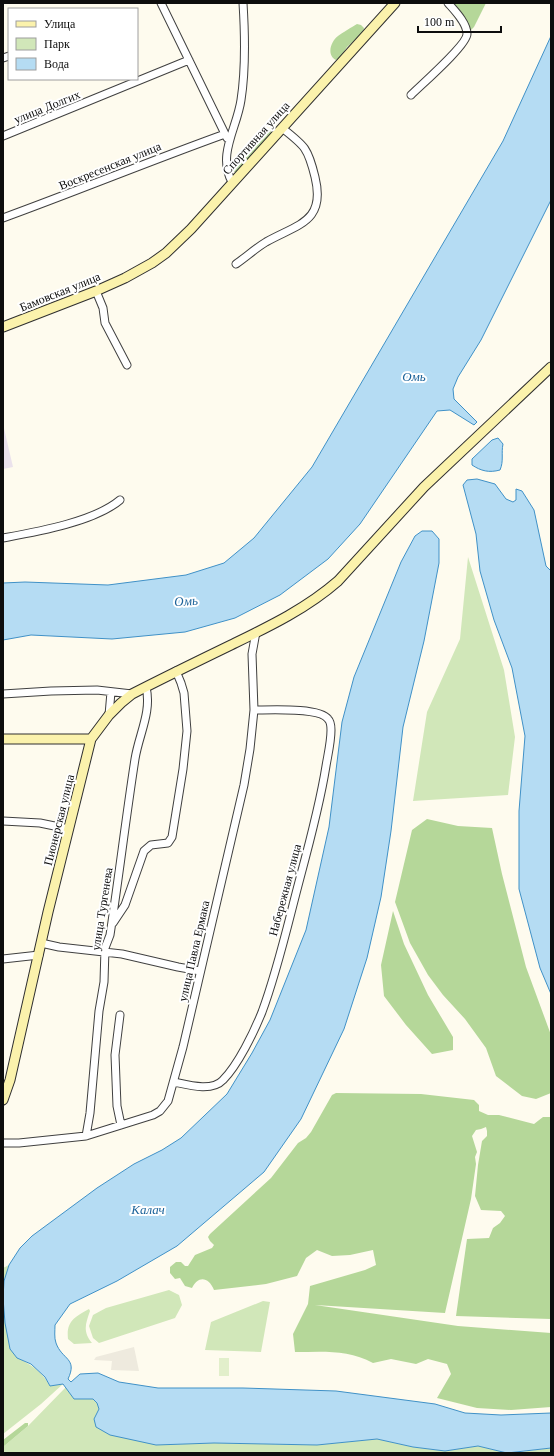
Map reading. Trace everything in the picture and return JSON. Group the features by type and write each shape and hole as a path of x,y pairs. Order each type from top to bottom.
{"street":[{"path":"161,3 229,141"},
{"path":"232,182 226,170 225,161 229,141 237,119 241,101 245,48 243,3"},
{"name":"Спортивная улица","path":"125,278 152,263 175,246 395,3"},
{"path":"411,95 459,48 467,38 466,28 461,18 448,3"},
{"name":"улица Долгих","path":"3,136 189,60"},
{"path":"236,264 267,242 306,220 311,216 317,206 318,193 310,157 304,146 282,128"},
{"name":"Воскресенская улица","path":"3,218 80,190 158,158 225,134"},
{"name":"Бамовская улица","path":"3,327 96,291 125,278"},
{"path":"96,291 103,308 104,324 127,365"},
{"name":"Пионерская улица","path":"3,1100 10,1080 91,739 109,715 132,694 309,604 338,581 424,487 551,367"},
{"path":"3,538 87,518 101,512 120,500"},
{"name":"улица Павла Ермака","path":"3,1143 19,1143 86,1136 160,1111 168,1101 183,1047 244,785 254,710 252,654 256,632"},
{"path":"240,640 246,644 252,654"},
{"path":"111,925 125,904 144,851 151,845 168,843 172,837 183,769 187,730 184,693 176,672"},
{"name":"улица Тургенева","path":"86,1136 90,1113 99,1011 104,982 105,948 110,935 136,758 147,714 148,704 146,687"},
{"path":"3,694 97,690 132,694"},
{"path":"109,715 111,692"},
{"name":"Набережная улица","path":"174,1082 204,1086 218,1084 223,1081 238,1060 250,1038 262,1012 274,976 321,797 331,731 329,720 324,715 314,712 254,710"},
{"path":"3,739 91,739"},
{"path":"3,821 40,823 69,829"},
{"path":"42,943 58,947 122,954 200,971"},
{"path":"3,959 39,956"},
{"path":"120,1015 115,1055 117,1106 121,1125"}],"shaded area":[{"path":"3,424 13,467 3,469"},
{"path":"134,1347 139,1371 111,1370 112,1361 94,1360 96,1357"}],"green space":[{"path":"450,3 486,3 474,27 471,30 468,30"},
{"path":"357,24 364,28 363,33 347,47 340,58 336,60 330,52 333,41 335,38"},
{"path":"266,128 270,129 271,133 238,171 235,172 230,170 235,157 240,151 249,145 256,134"},
{"path":"468,557 504,670 515,737 508,795 413,801 427,712 460,639"},
{"path":"427,819 458,826 492,828 502,874 526,967 551,1035 551,1093 536,1099 522,1096 496,1076 486,1048 465,1019 443,995 428,975 410,943 395,902 412,830"},
{"path":"393,911 404,944 428,995 453,1037 453,1050 432,1054 406,1025 384,996 381,965"},
{"path":"336,1093 421,1094 474,1100 479,1105 479,1111 488,1115 499,1115 534,1124 543,1117 551,1117 551,1319 456,1316 467,1239 489,1238 493,1228 500,1223 505,1216 501,1211 481,1210 475,1196 482,1141 487,1136 486,1127 476,1130 472,1136 477,1152 475,1157 476,1164 471,1199 445,1313 315,1305 458,1326 551,1333 551,1407 511,1410 477,1408 437,1398 451,1374 447,1364 428,1359 416,1364 391,1359 373,1363 354,1355 344,1353 295,1352 293,1334 308,1304 310,1286 365,1270 376,1265 373,1250 350,1255 332,1256 317,1250 306,1258 297,1276 266,1284 214,1290 209,1282 203,1279 197,1281 192,1288 185,1286 180,1278 175,1279 170,1273 170,1267 176,1262 181,1262 185,1266 188,1266 195,1255 212,1248 214,1245 208,1237 210,1234 271,1178 298,1143 306,1138 311,1132 332,1095"},
{"path":"9,1265 4,1281 17,1358 36,1369 50,1386 63,1384 41,1404 3,1434 3,1268"},
{"path":"169,1290 179,1295 182,1305 175,1318 99,1343 93,1338 89,1326 93,1315 106,1308"},
{"path":"263,1301 270,1302 261,1352 205,1350 211,1322"},
{"path":"89,1309 90,1311 86,1323 86,1331 92,1343 74,1344 68,1339 68,1328 72,1320"},
{"path":"219,1358 229,1358 229,1376 219,1376"},
{"path":"66,1387 74,1399 93,1399 97,1403 99,1409 94,1419 156,1445 214,1443 317,1445 377,1439 413,1447 445,1451 478,1446 507,1453 3,1453 3,1447 28,1426"},
{"path":"25,1423 28,1423 28,1426 3,1447 3,1440"},
{"path":"551,1448 551,1453 512,1453"}],"water":[{"name":"Омь","path":"551,36 551,200 481,340 458,377 453,389 454,399 477,422 474,425 450,410 437,411 360,524 328,559 280,595 235,618 185,632 112,639 31,635 3,640 3,583 25,582 108,585 186,575 224,563 254,538 312,467 503,141"},
{"path":"498,438 503,444 500,470 485,471 472,465 472,459 492,440"},
{"path":"477,479 495,484 506,499 513,502 516,500 516,489 522,491 534,510 546,566 551,571 551,994 540,968 519,889 519,811 525,736 512,668 494,620 480,571 476,534 463,485 467,480"},
{"name":"Калач","path":"422,531 432,531 439,539 439,563 424,641 403,727 391,831 381,897 367,958 344,1029 301,1119 264,1172 177,1246 117,1281 70,1304 55,1325 55,1339 59,1349 70,1363 71,1372 68,1379 71,1382 80,1374 98,1373 119,1382 158,1388 243,1388 336,1391 435,1404 465,1413 501,1415 551,1413 551,1448 507,1453 478,1446 445,1451 413,1447 377,1439 317,1445 214,1443 156,1445 110,1435 96,1427 94,1419 99,1409 97,1403 93,1399 74,1399 63,1384 50,1386 45,1377 31,1364 17,1358 10,1349 5,1323 3,1298 4,1281 9,1265 20,1248 32,1236 97,1188 134,1164 162,1150 181,1138 227,1094 252,1053 270,1020 306,930 329,827 342,722 354,677 401,562 415,536"}]}
